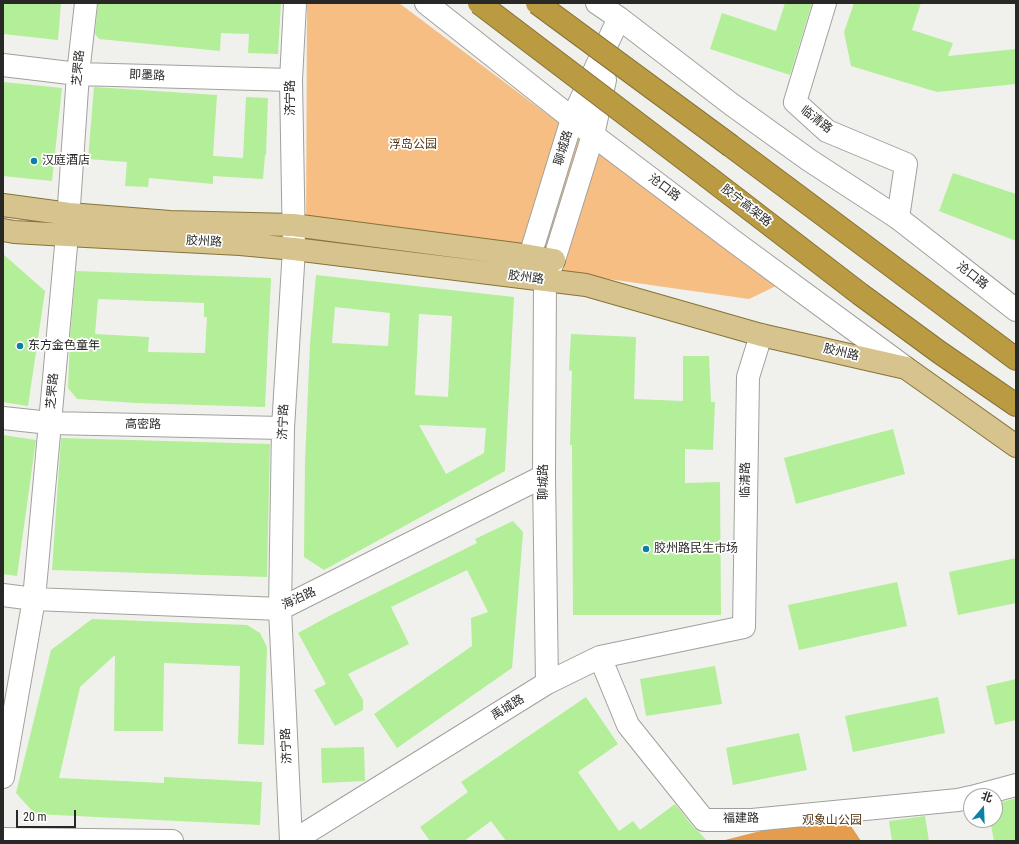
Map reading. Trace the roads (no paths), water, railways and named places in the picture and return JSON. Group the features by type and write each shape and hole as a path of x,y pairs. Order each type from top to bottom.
{"highway":[{"name":"胶宁高架路","path":"479,3 860,294 939,352 1016,405"},
{"path":"537,3 1016,359"},
{"path":"939,352 1016,417"}],"main road":[{"name":"胶州路","path":"3,205 68,214 170,222 293,225 554,260"},
{"name":"胶州路","path":"3,230 14,232 240,244 294,249 586,285 761,335 906,368 1016,446"}],"street":[{"name":"芝罘路","path":"3,777 34,599 67,235 78,74 86,3"},
{"name":"济宁路","path":"292,841 280,609 283,428 294,249 291,80 295,3"},
{"name":"沧口路","path":"426,3 593,135 906,368"},
{"name":"沧口路","path":"596,3 621,10 731,104 809,160 898,218 1016,310"},
{"name":"临清路","path":"825,3 795,102 827,131 906,164 898,218"},
{"name":"聊城路","path":"530,256 572,119 621,10"},
{"name":"聊城路","path":"547,683 544,476 545,280 554,260 593,135 621,10"},
{"name":"即墨路","path":"3,65 78,74 291,80"},
{"path":"530,256 545,280"},
{"name":"临清路","path":"744,627 748,378 761,335"},
{"name":"高密路","path":"3,418 50,423 283,428"},
{"name":"海泊路","path":"3,595 34,599 280,609 544,476"},
{"name":"禹城路","path":"292,841 547,683 600,657 744,627"},
{"name":"福建路","path":"600,657 628,725 704,820 752,820 963,799"},
{"path":"1003,788 1016,785"},
{"path":"3,839 172,841"}],"place":[{"name":"汉庭酒店","path":"34,161"},
{"name":"东方金色童年","path":"20,346"},
{"name":"胶州路民生市场","path":"646,549"}],"park label":[{"name":"浮岛公园","path":"413,145"},
{"name":"观象山公园","path":"832,821"}]}
